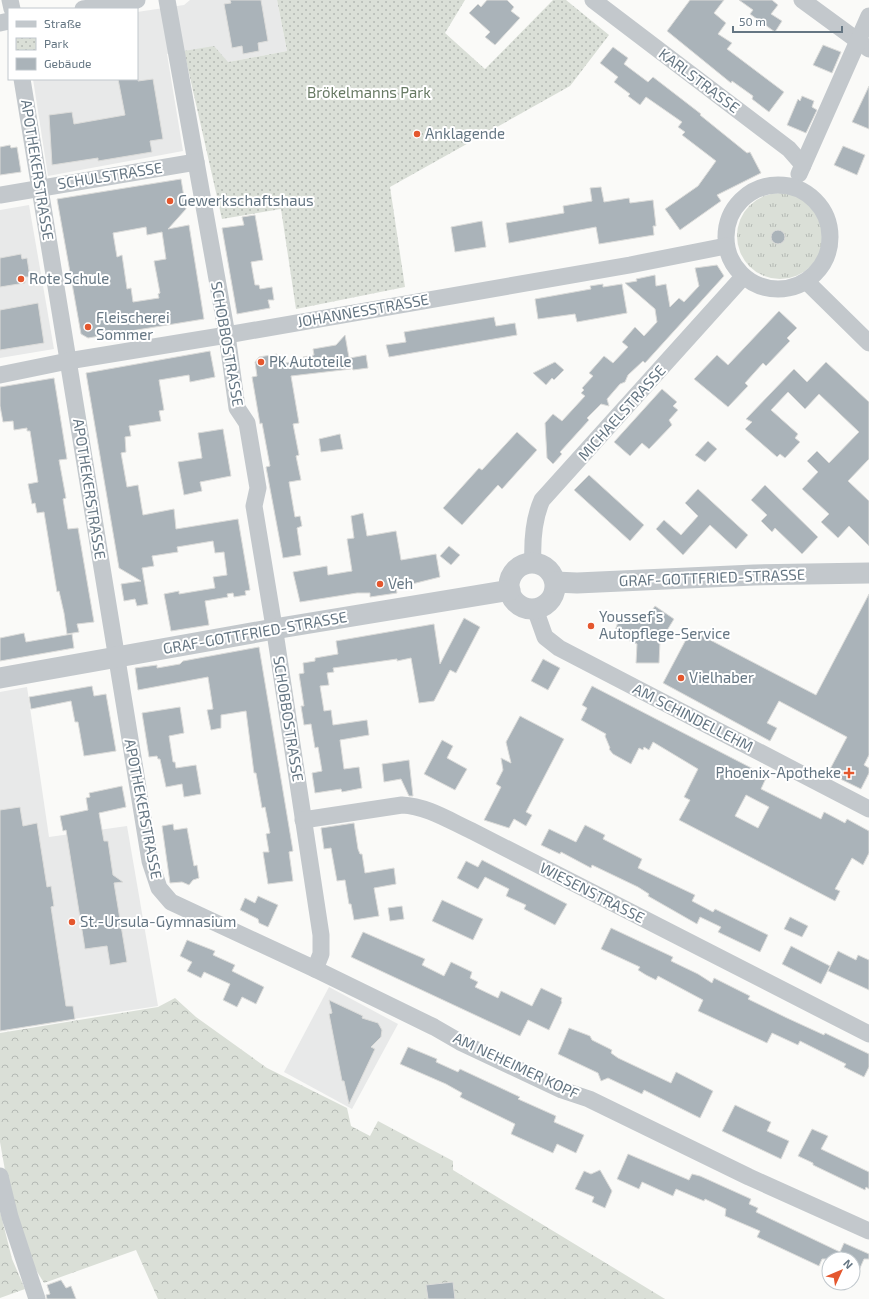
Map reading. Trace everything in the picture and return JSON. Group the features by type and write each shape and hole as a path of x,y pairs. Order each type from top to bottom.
{"street":[{"path":"89,8 137,0"},
{"name":"SCHOBBOSTRASSE","path":"167,0 227,335 237,408 247,423 258,488 254,506 321,935 321,954 315,969"},
{"name":"KARLSTRASSE","path":"593,0 789,149 803,165"},
{"path":"802,0 864,45"},
{"path":"794,188 803,165 864,45 869,16"},
{"name":"APOTHEKERSTRASSE","path":"22,80 150,860 155,880 165,897"},
{"name":"SCHULSTRASSE","path":"0,195 196,162"},
{"path":"779,185 794,188 810,196 820,207 827,219 830,233 830,247 822,267 806,282 787,289 770,289 756,285 743,277 734,266 726,246 726,236 730,217 738,204 749,194 764,187 779,185"},
{"name":"JOHANNESSTRASSE","path":"0,375 68,361 630,265 726,246"},
{"name":"MICHAELSTRASSE","path":"533,562 536,515 542,500 743,277"},
{"path":"806,282 869,343"},
{"path":"533,562 547,568 553,574 555,582 555,591 551,600 544,606 535,609 522,606 512,596 509,583 515,571 520,566 533,562"},
{"name":"GRAF-GOTTFRIED-STRASSE","path":"555,582 577,583 754,575 869,574"},
{"name":"GRAF-GOTTFRIED-STRASSE","path":"0,678 274,629 510,590"},
{"name":"AM SCHINDELLEHM","path":"535,609 545,637 559,648 869,809"},
{"name":"WIESENSTRASSE","path":"303,820 402,805 413,805 425,809 472,831 869,1034"},
{"name":"AM NEHEIMER KOPF","path":"165,897 171,902 315,969 434,1027 460,1042 562,1090 589,1099 749,1177 869,1231"},
{"path":"0,1176 5,1222 37,1299"}],"shaded area":[{"path":"190,0 277,0 287,51 228,62 184,51 167,54 183,151 48,176 33,80 138,80 138,12 184,5"},
{"name":"Rote Schule","path":"29,205 54,349 0,358 0,210"},
{"name":"St.-Ursula-Gymnasium","path":"27,687 49,837 127,826 158,1006 0,1030 0,692"},
{"path":"329,987 398,1024 352,1109 284,1072"}],"green space":[{"name":"Brökelmanns Park","path":"277,0 465,0 445,33 485,69 553,0 566,0 609,35 570,86 390,187 405,287 296,309 281,209 222,219 184,51 214,46 228,62 287,51"},
{"path":"780,193 796,196 804,200 816,212 820,220 823,236 820,252 816,260 804,272 796,276 780,279 764,276 756,272 744,260 740,252 737,236 740,220 744,212 756,200 764,196"},
{"path":"175,998 196,1017 267,1068 347,1108 351,1126 370,1136 378,1121 453,1161 453,1170 665,1299 158,1299 136,1250 44,1283 27,1255 9,1193 0,1142 0,1033 158,1007"},
{"path":"0,1211 12,1259 25,1289 0,1298"}],"building":[{"path":"230,0 261,0 268,41 258,43 259,51 243,54 242,46 232,48 224,4 231,3"},
{"path":"487,0 507,0 514,7 511,11 520,18 495,45 485,37 490,32 469,13 478,4 481,7"},
{"path":"690,0 724,0 714,13 726,23 718,34 732,43 727,49 784,92 769,112 752,99 753,96 732,81 731,83 667,31"},
{"path":"739,0 772,0 778,5 771,14 782,21 775,32 750,14 753,10"},
{"path":"823,45 841,52 832,73 813,65"},
{"path":"613,47 628,58 624,64 648,82 653,77 701,114 700,115 747,153 750,152 761,173 717,195 721,201 680,230 665,209 698,186 716,161 682,135 685,132 678,127 682,122 646,97 640,105 628,96 630,94 614,82 618,77 600,63"},
{"path":"153,79 163,139 150,141 152,152 98,161 98,158 52,165 49,115 72,112 74,124 125,115 118,80 138,81"},
{"path":"869,86 869,129 852,122"},
{"path":"802,96 814,101 812,107 817,110 806,133 787,125 798,99 800,101"},
{"path":"10,145 11,148 17,147 21,172 0,175 0,147"},
{"path":"843,146 865,155 857,175 834,165"},
{"path":"181,179 186,209 168,229 189,225 204,319 88,338 81,334 57,199","holes":["146,227 147,235 162,232 166,259 154,261 160,293 158,294 159,298 133,302 131,288 127,289 122,255 117,257 113,233"]},
{"path":"601,187 604,202 629,198 630,203 653,200 656,226 653,226 654,235 599,244 596,227 509,243 506,223 564,213 563,206 592,201 590,188"},
{"path":"255,215 263,260 251,262 255,285 259,285 260,289 272,287 274,300 268,300 270,308 237,314 222,228 244,225 242,217"},
{"path":"482,221 486,247 455,252 451,227"},
{"path":"775,230 781,230 785,234 785,240 781,244 775,244 771,240 771,234"},
{"path":"21,254 22,259 27,258 30,277 25,277 25,283 0,287 0,258"},
{"path":"717,265 724,276 645,363 643,361 628,375 625,382 620,384 607,399 609,406 601,404 587,418 589,420 560,452 562,454 553,464 547,458 545,423 553,414 562,421 585,396 581,393 584,390 582,388 593,376 589,373 604,356 613,363 628,347 622,342 635,327 644,336 657,322 655,309 625,283 655,275 656,286 666,284 670,307 679,298 684,302 699,286 695,268"},
{"path":"603,284 603,287 622,284 627,313 577,322 575,314 538,319 535,299 591,289 590,286"},
{"path":"38,303 44,343 0,350 0,310"},
{"path":"779,311 797,328 787,338 790,341 766,366 763,363 745,383 748,386 728,407 694,379 717,355 728,365"},
{"path":"494,317 496,326 515,323 517,335 389,357 386,345 406,342 404,332"},
{"path":"345,335 351,369 291,376 299,423 293,424 299,455 296,456 301,480 289,482 295,517 300,516 302,526 297,528 301,555 283,558 266,467 270,466 262,423 260,424 252,377 257,376 255,362 259,357 277,354 279,364 304,360 303,357 314,355 313,349 336,345"},
{"path":"210,351 215,377 190,382 189,375 159,380 164,410 159,411 161,421 129,426 131,436 125,437 126,452 121,453 127,487 138,485 143,515 174,509 176,529 238,519 250,590 245,591 246,595 234,597 233,593 227,594 228,597 205,601 209,625 171,631 164,594 179,591 179,594 215,588 213,577 227,575 224,552 215,553 213,541 177,547 178,552 152,556 154,566 142,568 148,604 137,606 135,599 124,601 121,584 141,581 119,568 86,373"},
{"path":"366,355 368,368 353,370 350,358"},
{"path":"555,362 564,370 554,380 552,378 546,385 533,373"},
{"path":"826,362 869,402 869,459 848,481 869,501 869,546 849,526 838,538 821,522 829,514 802,489 818,472 807,461 817,451 829,463 859,432 819,394 805,409 788,392 771,410 798,434 795,438 800,442 785,458 780,454 777,457 745,429 752,422 746,419 794,369 807,382"},
{"path":"54,378 67,459 59,460 66,498 63,499 68,529 78,528 94,622 77,624 79,632 67,634 59,591 57,592 44,512 37,513 35,503 32,504 28,484 38,482 30,431 27,431 27,428 14,430 13,421 3,422 0,406 0,387"},
{"path":"662,389 677,402 673,406 678,410 669,420 672,425 649,449 642,443 630,456 614,442"},
{"path":"223,429 231,476 200,482 202,491 184,495 178,462 202,458 198,433"},
{"path":"517,432 537,450 502,489 498,485 462,525 443,508 479,468 482,470"},
{"path":"340,434 343,449 321,452 319,439"},
{"path":"708,441 717,449 705,462 695,455"},
{"path":"589,475 644,525 630,541 574,490"},
{"path":"765,485 818,537 802,554 775,528 772,532 761,521 767,515 751,500"},
{"path":"698,489 748,535 736,549 710,525 683,555 656,529 664,520 681,535 698,516 685,503"},
{"path":"363,513 367,536 396,531 401,560 436,554 440,577 396,588 397,593 370,597 370,593 357,593 300,602 293,572 327,566 328,575 352,571 347,539 354,538 351,516"},
{"path":"449,546 460,555 451,565 440,556"},
{"path":"869,594 869,755 864,765 869,768 869,773 861,789 828,773 847,737 779,701 767,723 777,728 770,741 663,683 691,630 816,695"},
{"path":"655,606 674,619 660,642 659,663 636,663 637,644 614,634 620,616 644,622"},
{"path":"464,618 480,627 456,673 450,670 434,701 419,703 411,658 333,668 334,672 327,673 329,685 320,686 324,711 331,710 333,725 367,720 369,735 340,740 344,769 359,767 362,788 342,792 341,789 315,793 312,773 322,771 318,747 315,748 311,724 304,725 301,706 304,706 299,674 304,673 303,663 315,661 315,658 338,654 336,641 434,624 440,664"},
{"path":"24,633 26,642 72,634 74,648 0,661 0,638"},
{"path":"259,647 293,851 289,852 293,881 268,884 263,852 269,852 266,834 270,833 265,807 262,808 256,773 254,773 246,711 221,715 221,728 211,730 207,710 213,709 208,677 138,690 135,668 157,665 157,668 180,664 183,661"},
{"path":"543,659 560,668 548,690 531,681"},
{"path":"92,686 94,696 106,694 116,751 84,756 78,722 75,722 71,701 31,709 29,697"},
{"path":"592,686 767,776 761,789 821,819 824,812 845,823 847,819 869,831 869,853 863,865 852,858 835,889 840,891 835,901 679,820 690,800 684,797 698,769 653,742 649,750 644,747 643,750 639,748 631,764 613,754 609,749 610,748 605,736 606,734 581,720 587,708 582,705","holes":["746,795 769,807 758,828 735,816"]},
{"path":"180,707 184,733 169,736 173,762 175,762 176,768 196,765 201,794 184,797 182,784 166,787 160,759 158,759 157,756 149,757 142,713"},
{"path":"520,716 564,739 526,812 532,815 526,826 514,819 509,828 484,820 501,787 496,784 503,770 501,758 511,763 506,742"},
{"path":"442,740 453,746 447,758 467,769 455,790 424,774"},
{"path":"409,760 413,796 409,796 401,779 384,782 382,764"},
{"path":"122,786 126,807 99,813 104,841 108,841 113,875 123,882 114,883 127,962 110,965 107,946 85,949 66,830 63,831 60,816 88,810 86,798 90,797 89,793"},
{"path":"20,807 23,826 37,823 47,887 51,886 54,906 51,907 66,1006 73,1006 75,1019 0,1031 0,810"},
{"path":"354,823 358,849 360,854 362,854 365,873 394,868 396,884 374,888 379,916 354,920 351,904 349,904 345,880 337,881 331,848 324,849 321,828"},
{"path":"173,824 174,830 187,828 194,866 197,865 199,878 193,880 189,885 182,882 170,883 162,826"},
{"path":"585,825 605,835 603,839 642,859 638,868 695,895 692,901 713,912 715,909 768,935 760,952 718,932 721,927 700,917 697,924 648,896 649,894 638,887 592,865 591,868 561,852 560,854 541,845 549,829 576,842"},
{"path":"482,860 567,904 555,925 524,909 526,905 506,896 509,889 485,877 478,889 457,878 466,861 478,867"},
{"path":"258,896 278,905 268,927 259,923 258,919 240,910 245,898 255,903"},
{"path":"442,900 483,919 473,940 432,921"},
{"path":"402,906 404,919 390,921 388,908"},
{"path":"790,917 808,926 802,937 784,929"},
{"path":"611,928 673,957 671,961 698,974 712,983 714,978 750,996 748,999 824,1035 825,1033 869,1054 869,1067 864,1077 844,1067 846,1064 800,1041 798,1045 772,1033 767,1043 698,1011 703,1000 658,976 656,980 646,975 638,970 640,967 601,949"},
{"path":"363,932 425,959 422,965 444,976 451,962 472,972 470,978 478,982 475,987 498,998 501,991 532,1006 541,988 562,998 562,1002 549,1030 528,1020 520,1036 351,957"},
{"path":"187,940 215,951 213,955 235,965 232,971 264,987 256,1004 242,997 237,1007 223,1000 230,984 204,972 201,978 187,971 192,962 180,956"},
{"path":"791,946 830,966 821,984 782,964"},
{"path":"838,951 856,960 858,955 869,960 869,990 828,971"},
{"path":"329,1000 363,1016 362,1018 378,1023 382,1030 381,1037 371,1047 375,1049 349,1104 344,1081 342,1081 329,1014 332,1013"},
{"path":"569,1028 590,1036 592,1040 612,1050 611,1053 618,1058 671,1083 676,1072 713,1091 700,1118 644,1090 642,1094 608,1078 601,1081 598,1073 558,1054"},
{"path":"408,1047 437,1059 436,1062 458,1072 460,1069 520,1097 518,1099 556,1116 554,1122 584,1135 576,1153 557,1144 553,1153 511,1134 515,1124 460,1097 462,1093 446,1084 400,1064"},
{"path":"735,1105 771,1122 767,1131 789,1141 781,1159 722,1131"},
{"path":"812,1129 828,1136 821,1149 869,1172 869,1189 866,1187 865,1190 813,1165 813,1163 798,1156"},
{"path":"628,1154 689,1180 692,1174 700,1176 751,1199 749,1204 758,1208 756,1212 838,1251 821,1251 821,1261 819,1266 757,1237 760,1231 725,1216 726,1209 705,1199 704,1201 676,1189 673,1196 642,1182 639,1189 617,1179"},
{"path":"600,1170 612,1191 605,1208 592,1202 594,1197 575,1189 584,1171 591,1174"},
{"path":"844,1243 869,1254 869,1259 864,1259 861,1266 861,1251 840,1251"},
{"path":"61,1280 66,1288 71,1286 76,1299 47,1299 46,1295 50,1294 47,1285"},
{"path":"453,1282 455,1299 428,1299 426,1285"}],"place":[{"name":"Anklagende","path":"417,134"},
{"name":"Gewerkschaftshaus","path":"170,201"},
{"name":"Rote Schule","path":"21,279"},
{"name":"Fleischerei Sommer","path":"88,327"},
{"name":"PK Autoteile","path":"261,362"},
{"name":"Veh","path":"380,584"},
{"name":"Youssef's Autopflege-Service","path":"591,626"},
{"name":"Vielhaber","path":"681,678"},
{"name":"Phoenix-Apotheke","path":"849,773"},
{"name":"St.-Ursula-Gymnasium","path":"72,922"}]}
